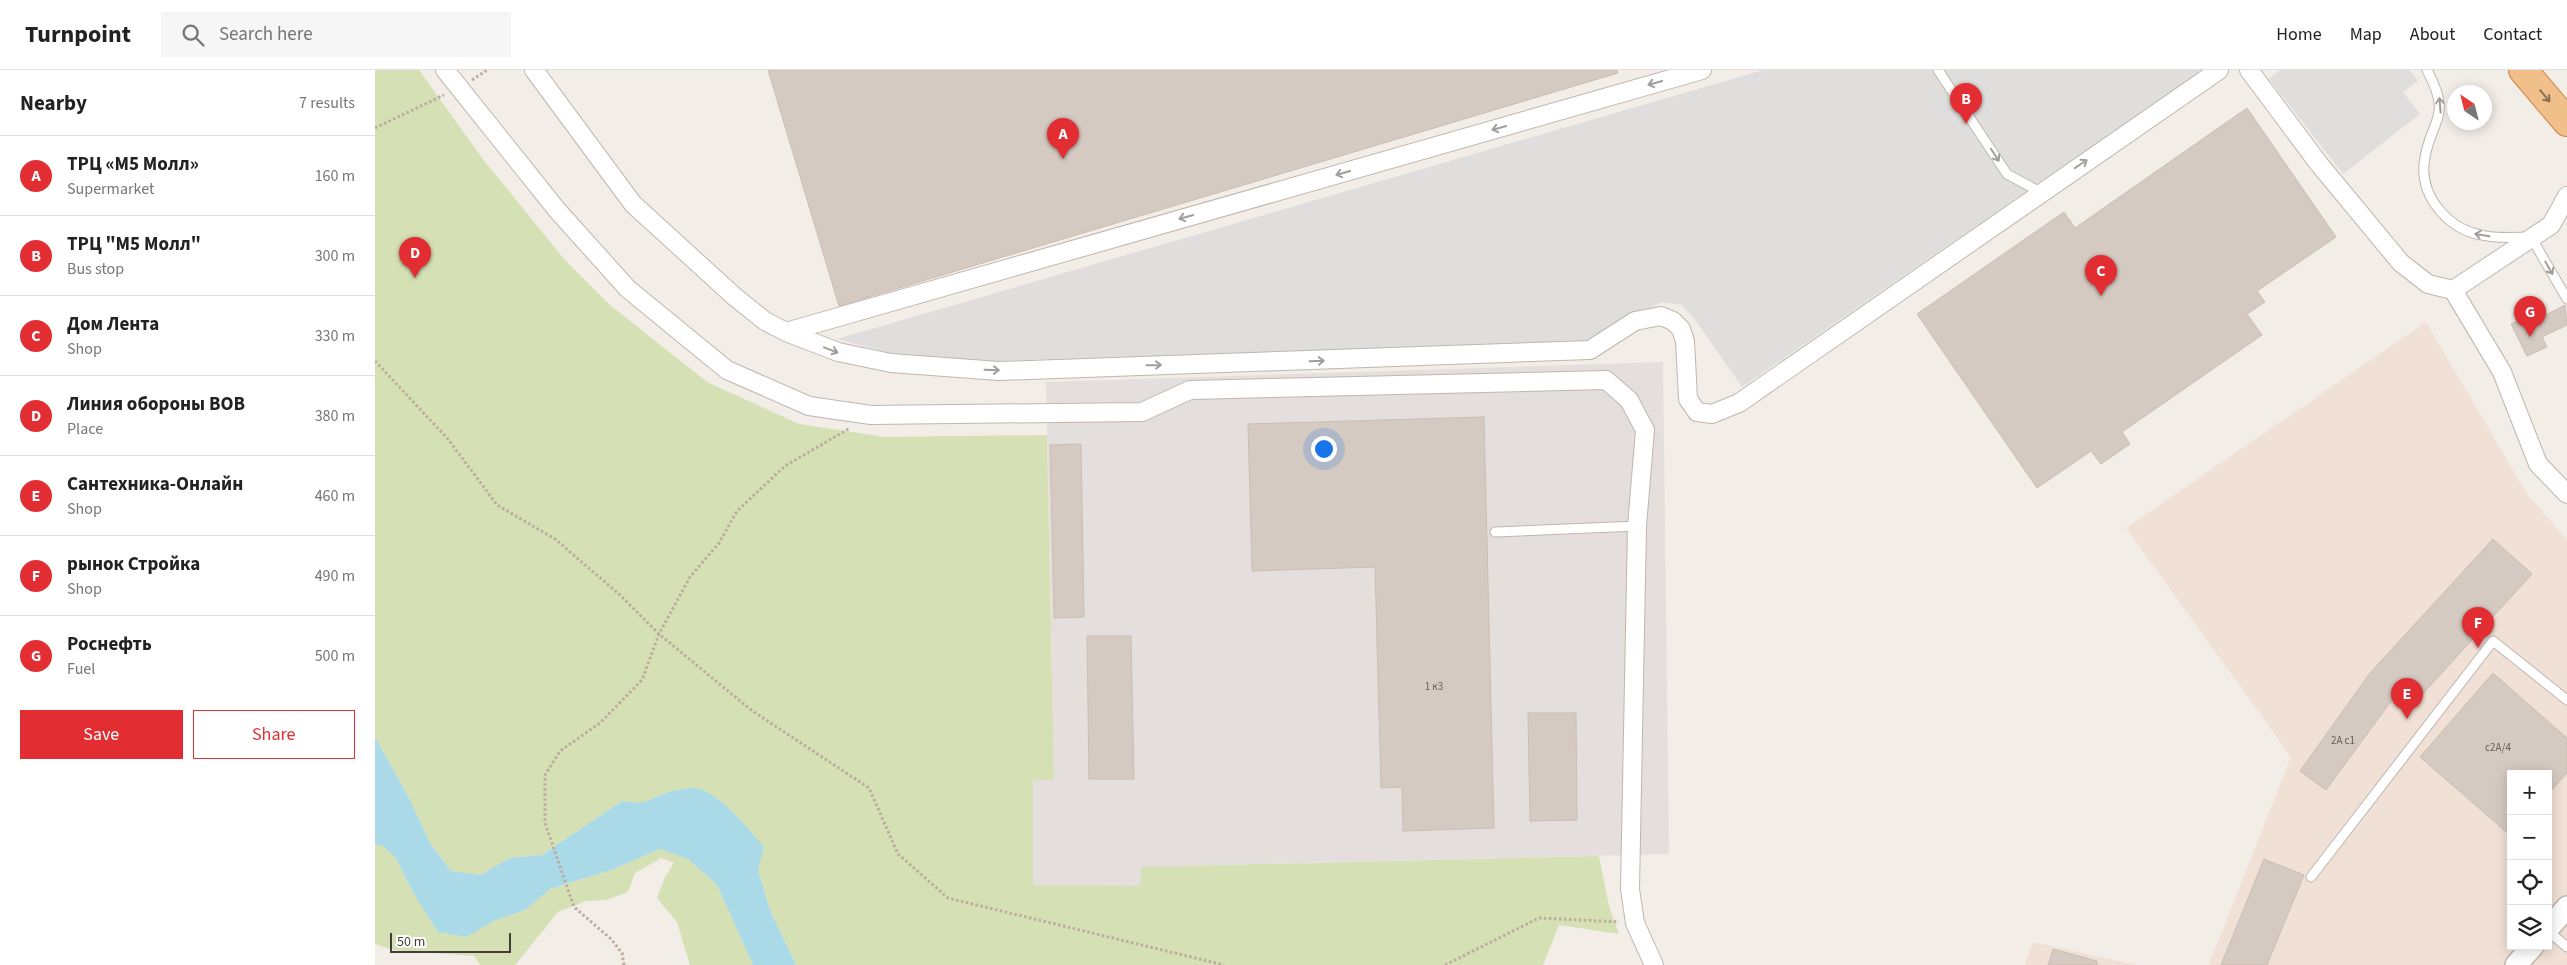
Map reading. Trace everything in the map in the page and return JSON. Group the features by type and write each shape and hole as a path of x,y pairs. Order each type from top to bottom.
{"highway":[{"path":"2523,70 2567,122"}],"street":[{"path":"445,70 557,210 628,289 727,370 809,406 871,415 1142,412 1190,390 1606,380 1629,400 1645,430 1637,526 1630,889 1635,923 1654,965"},
{"path":"534,70 633,204 649,220 735,297 765,321 786,332 837,352 891,363 999,370 1590,350 1635,321 1661,316 1673,321 1681,329 1685,341 1688,399 1697,412 1713,414 1739,402 2219,70"},
{"path":"786,332 1702,70"},
{"path":"2249,70 2319,164 2401,263 2428,284 2453,290 2502,372 2539,464 2567,494"},
{"path":"2453,290 2531,237 2559,226 2567,196"},
{"path":"2552,925 2567,906"},
{"path":"2516,965 2529,950"}],"lane":[{"path":"1938,70 2007,174 2040,192"},
{"path":"2427,70 2439,95 2441,112 2424,165 2426,183 2439,211 2467,231 2482,236 2531,237 2567,300"},
{"path":"1495,532 1637,526"},
{"path":"2311,877 2493,641 2567,700"},
{"path":"2552,933 2567,946"}],"path":[{"path":"375,128 458,88 487,70"},
{"path":"375,361 449,439 497,505 555,539 620,594 659,634 751,710 869,788 898,854 948,898 1224,965"},
{"path":"624,965 622,953 611,939 574,907 545,823 545,775 560,751 600,723 642,680 659,634 691,577 719,543 737,511 785,466 871,415"},
{"path":"1445,965 1539,918 1635,923"}],"shaded area":[{"path":"1763,70 2216,70 2044,179 1742,387 1696,321 1682,305 1662,302 1581,343 994,361 898,355 837,339"},
{"path":"2280,70 2409,70 2418,81 2403,92 2420,114 2343,174 2269,79"},
{"path":"2426,322 2527,494 2567,540 2567,965 2209,965 2291,757 2126,528"},
{"path":"1663,362 1669,854 1141,867 1140,886 1033,885 1033,780 1054,779 1046,382"},
{"path":"2033,942 2137,965 2025,965"}],"green space":[{"path":"375,70 419,70 482,158 564,259 610,305 707,382 799,424 885,437 1047,435 1054,780 1033,780 1033,885 1140,886 1141,867 1599,856 1609,906 1619,934 1559,925 1543,965 796,965 770,910 758,870 763,847 723,803 713,795 695,788 669,792 643,802 622,801 542,855 509,858 481,875 451,871 430,843 409,798 375,737"},
{"path":"375,844 383,846 395,857 415,896 438,932 465,937 496,920 525,910 550,889 611,870 660,848 688,859 717,885 753,965 690,965 677,922 657,898 665,877 674,863 661,858 635,873 628,892 606,900 586,901 558,912 515,965 480,965 474,956 393,950 375,944"}],"water":[{"path":"375,737 409,798 430,843 451,871 481,875 509,858 542,855 622,801 643,802 669,792 695,788 713,795 733,812 764,847 758,870 770,910 796,965 753,965 717,885 688,859 660,849 611,870 550,889 525,910 496,920 466,937 438,932 415,896 395,857 383,846 375,844"}],"building":[{"path":"768,70 1617,70 1618,73 839,306"},
{"path":"2247,108 2336,237 2257,291 2265,302 2247,314 2262,335 2122,432 2130,444 2101,464 2091,451 2037,488 1917,314 2064,212 2075,228"},
{"path":"2565,305 2567,325 2542,337 2547,347 2527,356 2511,324 2531,314 2534,321"},
{"path":"1484,417 1494,828 1403,831 1402,787 1381,788 1375,567 1252,571 1248,424"},
{"path":"1081,444 1084,617 1054,618 1050,445"},
{"path":"2493,539 2532,574 2409,709 2395,696 2326,790 2300,771 2370,673"},
{"path":"1087,636 1131,636 1134,779 1089,779"},
{"path":"2493,673 2567,738 2567,773 2552,790 2552,770 2507,770 2507,833 2420,757"},
{"path":"1528,713 1576,713 1577,820 1530,821"},
{"path":"2264,859 2304,875 2267,965 2221,965"},
{"path":"2053,949 2097,961 2097,965 2048,965"}],"place":[{"name":"ТРЦ \"М5 Молл\"","path":"1966,124"},
{"name":"ТРЦ «М5 Молл»","path":"1063,159"},
{"name":"Линия обороны ВОВ","path":"415,278"},
{"name":"Дом Лента","path":"2101,296"},
{"name":"Роснефть","path":"2530,337"},
{"name":"рынок Стройка","path":"2478,648"},
{"name":"Сантехника-Онлайн","path":"2407,719"}]}
